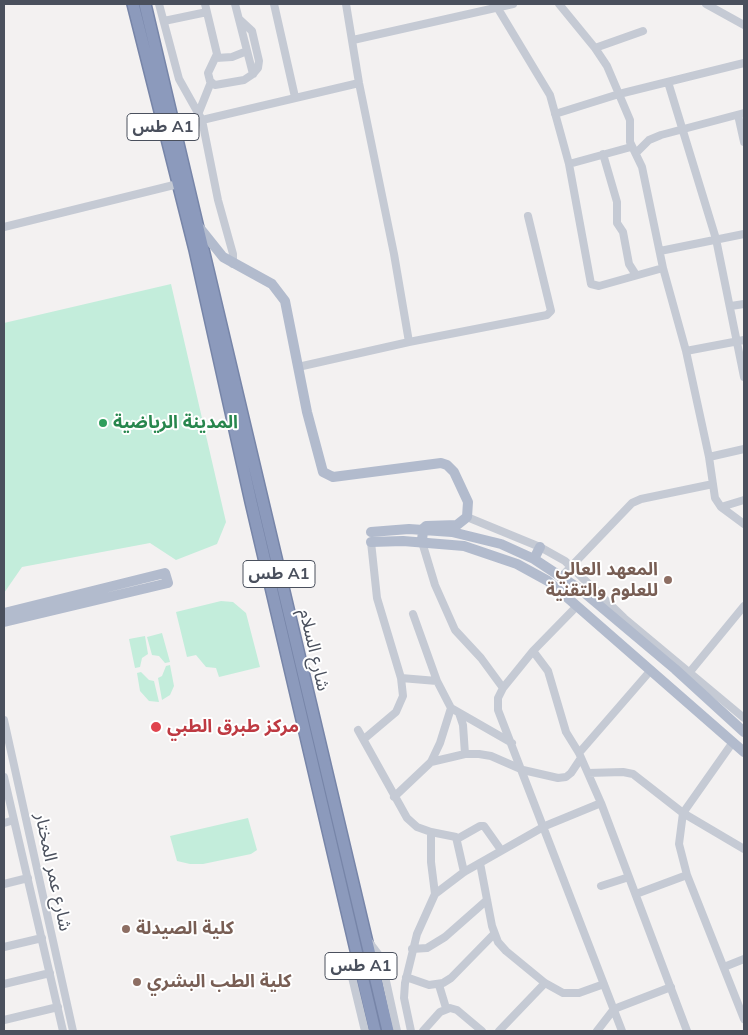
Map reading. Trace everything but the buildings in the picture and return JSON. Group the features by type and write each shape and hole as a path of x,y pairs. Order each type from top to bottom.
{"highway":[{"name":"طس A1","path":"133,4 178,184 199,248"},
{"name":"طس A1","path":"145,4 199,227 199,248"},
{"name":"شارع السلام","path":"199,248 276,563 351,901 357,949 376,1031"},
{"name":"شارع السلام","path":"351,901 366,938 388,1031"}],"main road":[{"path":"199,227 215,250 234,264 268,281 283,296 289,313 319,467 325,474 336,477 444,464 454,472 465,492 468,502 467,517 457,525 428,525 423,529 422,542"},
{"path":"371,537 423,529 452,532 484,539 511,548 534,559 562,576 661,657 744,732"},
{"path":"371,537 470,548 518,564 548,581 744,752"},
{"path":"534,559 540,547"},
{"path":"4,613 167,578 4,622"},
{"path":"651,670 659,666 661,657"},
{"path":"666,684 666,676 675,669"}],"street":[{"path":"159,4 178,79 202,120 220,211 233,254 234,264"},
{"path":"198,112 211,82 208,71 216,58 205,4"},
{"path":"236,4 253,74"},
{"path":"274,4 295,97"},
{"path":"346,4 359,82 394,254 409,342"},
{"path":"353,40 475,8 513,4"},
{"path":"559,4 595,48 607,66 631,122 634,150 642,167 663,268 686,351 709,458 715,498 720,507 744,524"},
{"path":"706,4 744,25"},
{"path":"497,7 542,80 555,114 569,164 591,284 599,286 663,268"},
{"path":"164,21 207,12"},
{"path":"211,82 220,85 244,80 253,74 259,61 250,28 240,19"},
{"path":"595,48 643,32"},
{"path":"216,58 232,58 247,52"},
{"path":"555,114 619,94 744,63"},
{"path":"202,120 359,82"},
{"path":"668,82 716,239 731,306 741,340 744,377"},
{"path":"569,164 603,154 634,150 654,138 741,114 744,142"},
{"path":"603,154 617,202 617,223 623,232 629,264 636,275"},
{"path":"4,227 178,184"},
{"path":"298,367 550,313 528,216"},
{"path":"660,251 744,234"},
{"path":"731,306 744,304"},
{"path":"686,351 741,340"},
{"path":"709,458 744,449"},
{"path":"562,576 632,503 641,499 713,484"},
{"path":"720,507 744,500"},
{"path":"467,517 540,547 571,566 624,618 744,718"},
{"path":"364,739 400,708 404,696 376,598 371,537"},
{"path":"422,542 435,585 455,630 481,658 503,688"},
{"path":"577,606 533,651 503,688 498,698 498,710 523,770 622,1031"},
{"path":"689,673 744,606"},
{"path":"413,614 437,681 451,708 512,743"},
{"path":"533,651 548,671 566,732 580,756 601,803 687,1031"},
{"path":"431,762 464,754 491,756 523,770 558,778 566,777 580,756 651,670"},
{"path":"400,678 437,681"},
{"path":"394,797 431,762 440,743 451,708"},
{"path":"459,713 463,725 464,754"},
{"name":"شارع عمر المختار","path":"4,720 73,1031"},
{"path":"358,730 407,818 417,827 430,832 452,835 457,839 464,872"},
{"path":"733,742 683,813 679,844 688,875 744,1019"},
{"path":"588,773 624,772 633,774 683,813 744,849"},
{"name":"شارع عمر المختار","path":"4,777 63,1031"},
{"path":"410,1031 404,998 406,977 412,950 426,910 435,894 464,872 544,826 601,803"},
{"path":"4,823 14,820"},
{"path":"457,839 480,826 484,826 502,850"},
{"path":"430,832 435,894"},
{"path":"480,863 494,934 506,950 563,994 571,994 604,984"},
{"path":"636,894 688,875"},
{"path":"601,886 629,877"},
{"path":"4,884 28,878"},
{"path":"412,950 427,948 438,942 486,900"},
{"path":"406,977 424,984 439,985 451,978 494,934"},
{"path":"4,947 42,938"},
{"path":"366,938 382,958 397,1031"},
{"path":"357,949 352,958 351,973 365,1031"},
{"path":"724,967 744,960"},
{"path":"4,984 50,973"},
{"path":"499,1031 509,1028 545,982"},
{"path":"439,985 446,1008"},
{"path":"597,1031 614,1009 671,987"},
{"path":"4,1020 58,1008"},
{"path":"423,1031 446,1008 457,1010 482,1031"}],"green space":[{"name":"المدينة الرياضية","path":"171,284 226,522 217,544 176,560 150,543 22,567 4,593 4,323"},
{"path":"221,601 233,602 246,613 260,667 219,677 216,668 206,667 196,655 187,657 176,612"},
{"path":"162,633 170,662 165,663 159,656 152,655 147,637"},
{"path":"145,636 148,654 142,658 140,667 135,668 129,639"},
{"path":"170,665 174,686 170,695 162,700 158,678 162,676 166,666"},
{"path":"141,672 149,680 154,681 159,702 149,701 140,691 137,673"},
{"path":"248,818 257,850 251,854 203,864 177,861 170,836"}],"place":[{"name":"المدينة الرياضية","path":"103,423"},
{"name":"المعهد العالي للعلوم والتقنية","path":"668,580"},
{"name":"مركز طبرق الطبي","path":"156,727"},
{"name":"كلية الصيدلة","path":"126,929"},
{"name":"كلية الطب البشري","path":"137,982"}]}
